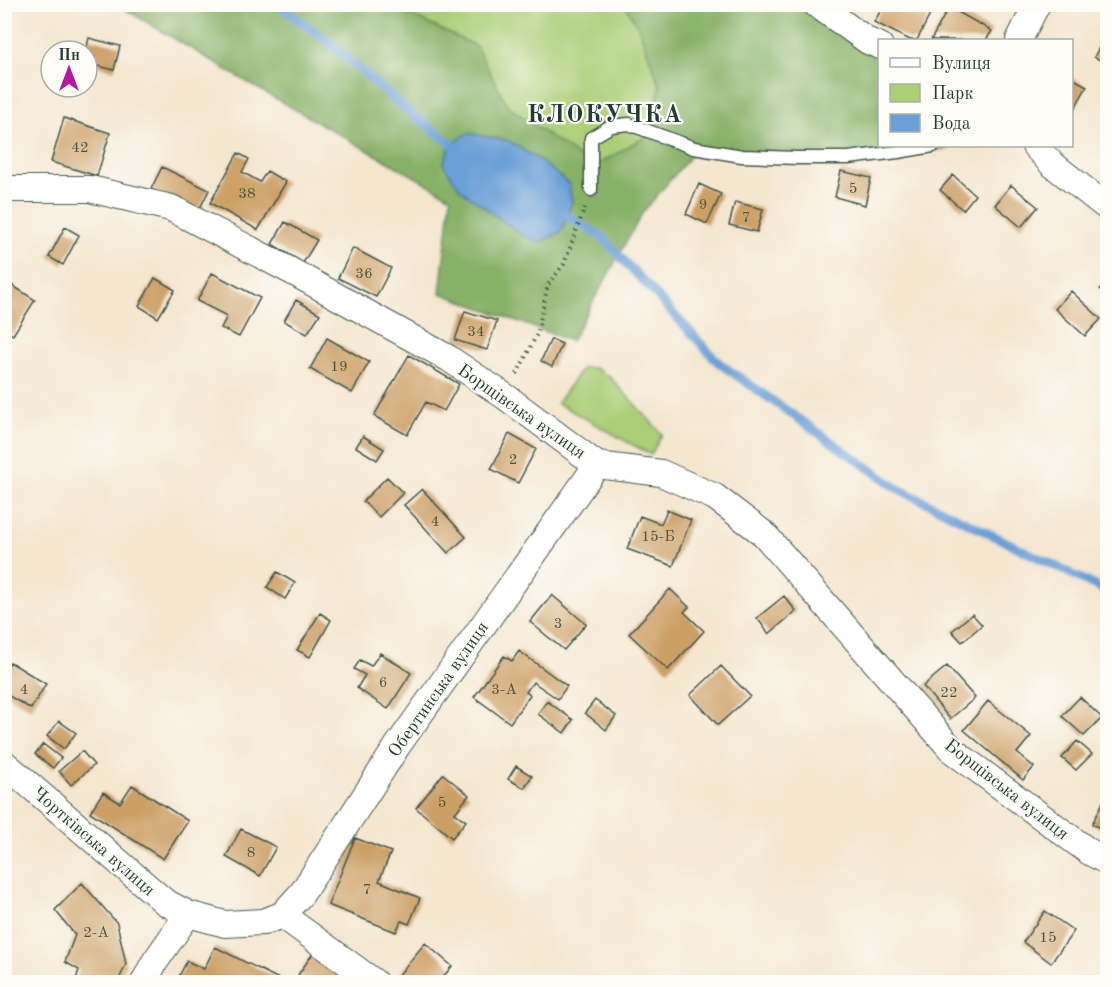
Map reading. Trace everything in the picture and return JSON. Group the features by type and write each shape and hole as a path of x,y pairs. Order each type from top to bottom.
{"street":[{"path":"816,4 878,46"},
{"path":"1019,39 1036,4"},
{"path":"1036,147 1052,164 1107,207"},
{"name":"Борщівська вулиця","path":"4,189 90,189 171,208 437,352 506,397 597,465 661,473 715,497 764,534 953,751 1088,851 1107,862"},
{"name":"Обертинська вулиця","path":"282,915 302,893 398,746 597,465"},
{"name":"Чортківська вулиця","path":"4,763 165,902 188,914"},
{"path":"144,982 154,963 188,914 225,924 263,922 282,915 374,982"}],"lane":[{"path":"591,190 591,138 611,126 629,124 694,148 742,156 848,158 927,147"}],"path":[{"path":"506,397 537,334 548,285 564,264 591,190"}],"green space":[{"path":"122,4 394,5 399,10 476,46 508,106 593,167 650,134 660,86 638,26 625,5 829,5 879,39 878,147 951,147 850,163 694,152 643,212 571,341 440,293 451,197 262,91 121,7","holes":["490,138 509,141 569,184"]},
{"path":"394,5 625,5 638,26 660,86 650,134 593,168 507,106 476,46 399,10"},
{"path":"582,368 595,368 611,378 662,434 651,455 557,403"}],"water":[{"path":"468,133 509,141 539,160 569,184 572,202 561,232 541,242 522,235 460,189 443,164 451,145"}],"building":[{"path":"884,5 925,5 933,9 918,39 908,39 874,22"},
{"path":"949,7 992,31 987,39 932,39"},
{"path":"1108,31 1108,64 1094,57"},
{"path":"99,41 120,46 114,70 99,66"},
{"path":"1073,79 1087,86 1073,111"},
{"path":"64,118 110,133 97,176 51,162"},
{"path":"238,153 249,159 242,172 260,182 267,171 286,182 258,230 210,203"},
{"path":"162,167 209,190 198,212 151,189"},
{"path":"841,171 871,178 865,205 835,197"},
{"path":"953,175 975,195 963,210 940,190"},
{"path":"699,184 721,194 707,224 686,214"},
{"path":"1011,185 1038,207 1021,227 995,205"},
{"path":"735,202 763,209 757,232 729,225"},
{"path":"285,222 317,240 303,263 272,244"},
{"path":"65,227 79,235 63,265 49,257"},
{"path":"353,248 391,268 376,297 338,278"},
{"path":"212,273 260,298 239,337 221,328 227,316 197,301"},
{"path":"155,278 175,290 158,318 139,306"},
{"path":"4,280 35,300 13,335 4,329"},
{"path":"1108,280 1108,295 1100,289"},
{"path":"1071,291 1101,319 1085,336 1055,309"},
{"path":"296,300 320,314 307,334 284,321"},
{"path":"465,311 497,321 487,350 455,340"},
{"path":"327,338 369,362 352,393 310,369"},
{"path":"551,339 562,344 552,367 541,361"},
{"path":"409,355 459,384 444,411 426,402 407,435 374,416"},
{"path":"509,434 536,449 518,483 491,469"},
{"path":"363,436 384,449 377,460 356,447"},
{"path":"387,477 403,493 379,517 363,501"},
{"path":"422,489 466,537 448,553 404,505"},
{"path":"667,510 691,520 673,566 627,549 640,516 661,524"},
{"path":"277,572 295,583 285,599 267,587"},
{"path":"670,589 689,607 684,612 704,631 668,670 629,634"},
{"path":"552,595 586,624 564,650 530,622"},
{"path":"784,596 796,611 769,634 757,618"},
{"path":"320,613 331,620 310,657 297,650"},
{"path":"972,614 982,625 962,642 952,631"},
{"path":"519,651 567,686 558,699 533,682 526,692 530,695 510,723 474,697 504,656 512,661"},
{"path":"380,653 411,673 388,709 357,688 365,675 354,669 360,660 371,666"},
{"path":"10,662 46,684 31,709 4,693 4,672"},
{"path":"721,666 750,696 718,725 690,695"},
{"path":"947,666 975,698 950,719 923,686"},
{"path":"1080,697 1102,718 1084,736 1062,716"},
{"path":"595,700 616,716 606,730 585,713"},
{"path":"547,701 573,720 564,733 538,714"},
{"path":"988,701 1031,736 1017,753 1034,767 1023,780 964,730"},
{"path":"59,721 76,733 64,749 47,736"},
{"path":"1077,741 1092,754 1076,770 1062,758"},
{"path":"43,744 61,758 53,768 35,754"},
{"path":"82,751 94,765 71,785 59,771"},
{"path":"516,766 532,776 524,788 508,779"},
{"path":"443,774 469,795 455,813 466,821 452,838 416,808"},
{"path":"132,785 188,821 163,859 90,812 103,792 120,803"},
{"path":"1106,796 1108,797 1108,832 1092,824"},
{"path":"241,829 276,847 260,876 226,857"},
{"path":"355,838 391,852 379,881 420,898 409,924 401,921 396,932 328,905"},
{"path":"82,883 117,923 126,964 118,982 75,982 79,970 65,962 75,935 55,910"},
{"path":"1045,911 1074,931 1051,963 1023,942"},
{"path":"425,943 452,966 439,982 404,982 397,977"},
{"path":"215,947 285,982 176,982 187,961 204,969"},
{"path":"313,953 359,982 309,982 298,975"}],"waterway":[{"path":"277,4 325,39 404,108 460,150"},
{"path":"559,211 602,237 719,363 897,488 1108,592"}],"district":[{"name":"КЛОКУЧКА","path":"605,114"}]}
